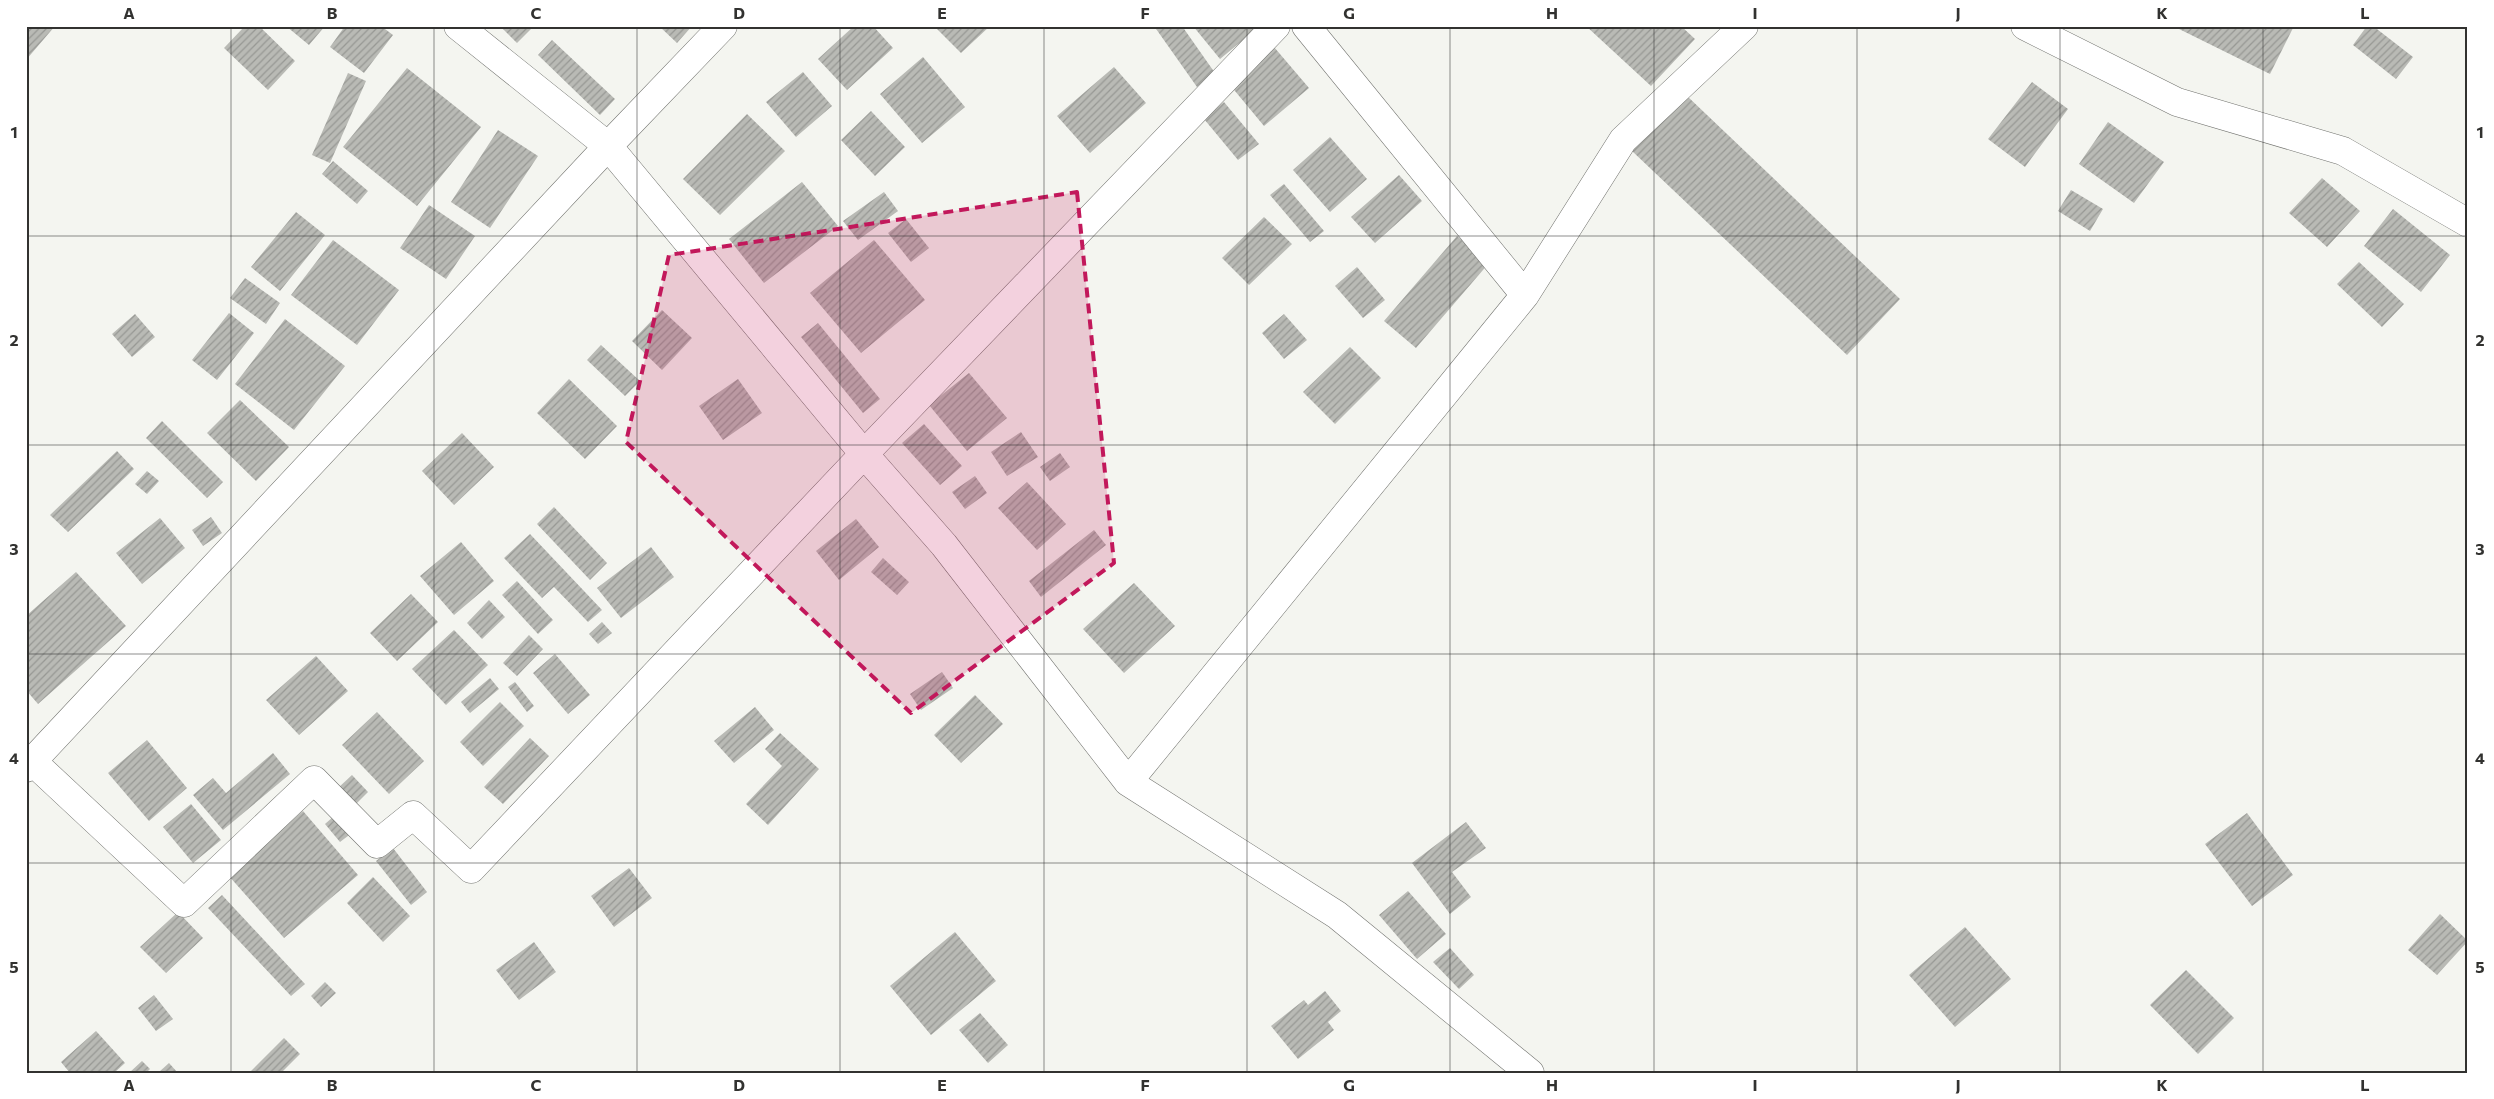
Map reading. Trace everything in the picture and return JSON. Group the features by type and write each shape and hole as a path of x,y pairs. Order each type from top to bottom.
{"street":[{"path":"458,26 608,146 864,454 944,546 1128,782 1337,914 1530,1073"},
{"path":"723,26 608,146 30,765 184,903 314,780 377,844 413,816 470,869 864,454 1276,26"},
{"path":"1306,26 1525,294"},
{"path":"1128,782 1525,294 1623,140 1744,26"},
{"path":"2025,26 2177,102 2343,151 2468,223"}],"highlighted area":[{"path":"1077,192 1114,563 911,713 626,442 669,255"}],"building":[{"path":"26,26 55,26 26,60"},
{"path":"245,26 259,26 295,61 268,90 224,48"},
{"path":"286,26 325,26 309,45"},
{"path":"345,26 381,26 393,35 364,73 330,47"},
{"path":"500,26 534,26 517,43"},
{"path":"659,26 692,26 677,43"},
{"path":"854,26 873,26 893,48 847,90 818,59"},
{"path":"934,26 990,26 961,53"},
{"path":"1154,26 1182,26 1215,73 1197,87"},
{"path":"1193,26 1260,26 1220,59"},
{"path":"1586,26 1681,26 1695,39 1651,86"},
{"path":"2173,26 2294,26 2270,74"},
{"path":"2367,26 2373,26 2413,57 2396,79 2353,45"},
{"path":"552,40 615,99 600,115 538,55"},
{"path":"1274,47 1309,88 1264,126 1230,85"},
{"path":"923,57 965,107 922,143 880,94"},
{"path":"1114,67 1146,103 1090,153 1057,116"},
{"path":"407,68 481,127 417,206 343,147"},
{"path":"803,72 832,106 796,137 766,102"},
{"path":"348,73 366,81 330,163 312,155"},
{"path":"2032,82 2068,109 2025,167 1988,139"},
{"path":"1686,95 1900,299 1847,355 1632,151"},
{"path":"1224,102 1259,144 1238,160 1204,119"},
{"path":"871,111 905,147 875,176 841,140"},
{"path":"747,114 785,151 720,215 683,179"},
{"path":"2108,122 2164,162 2134,203 2079,164"},
{"path":"498,130 538,156 490,228 451,202"},
{"path":"1330,137 1367,179 1330,212 1293,170"},
{"path":"333,161 368,191 357,204 322,174"},
{"path":"1399,175 1422,201 1375,243 1351,217"},
{"path":"2322,178 2360,211 2327,247 2289,213"},
{"path":"802,182 838,226 764,283 729,239"},
{"path":"1284,184 1324,231 1310,242 1270,195"},
{"path":"2071,190 2103,209 2090,231 2058,211"},
{"path":"884,192 898,211 858,240 843,221"},
{"path":"429,205 475,236 446,279 400,248"},
{"path":"2393,209 2450,255 2421,292 2364,246"},
{"path":"296,212 325,235 280,291 251,267"},
{"path":"1264,217 1292,244 1249,285 1222,258"},
{"path":"906,219 929,248 911,262 888,233"},
{"path":"1457,236 1489,263 1416,348 1384,321"},
{"path":"333,240 399,290 357,345 291,295"},
{"path":"874,240 925,300 861,353 810,293"},
{"path":"2359,262 2404,304 2382,327 2337,284"},
{"path":"1357,267 1385,300 1363,318 1335,286"},
{"path":"245,278 280,303 266,324 230,298"},
{"path":"662,310 692,338 662,370 632,341"},
{"path":"229,313 254,333 217,380 192,360"},
{"path":"135,314 155,337 132,357 112,334"},
{"path":"1284,314 1307,340 1284,359 1262,333"},
{"path":"285,319 345,366 294,430 235,384"},
{"path":"818,323 880,399 863,413 801,337"},
{"path":"601,345 640,381 625,396 587,360"},
{"path":"1350,347 1381,378 1335,424 1303,392"},
{"path":"969,373 1007,418 967,451 929,405"},
{"path":"569,379 617,426 585,459 537,413"},
{"path":"738,379 762,413 723,440 699,406"},
{"path":"240,400 289,447 256,481 207,433"},
{"path":"162,421 223,482 207,498 146,438"},
{"path":"924,424 962,466 940,485 902,443"},
{"path":"1021,432 1038,457 1007,476 991,452"},
{"path":"462,433 494,467 454,505 422,471"},
{"path":"117,451 134,469 68,532 50,515"},
{"path":"1060,453 1070,467 1050,481 1040,467"},
{"path":"147,471 159,481 147,494 135,484"},
{"path":"975,476 987,493 965,509 952,492"},
{"path":"1027,482 1066,524 1037,550 998,508"},
{"path":"554,507 607,563 590,580 537,524"},
{"path":"211,517 222,533 203,546 192,530"},
{"path":"160,518 185,548 142,584 116,553"},
{"path":"856,519 879,547 839,580 816,551"},
{"path":"1094,530 1106,545 1041,597 1029,581"},
{"path":"530,534 602,610 588,622 554,587 542,598 504,558"},
{"path":"461,542 494,581 454,615 420,576"},
{"path":"651,547 674,577 621,618 597,588"},
{"path":"883,558 909,582 897,595 871,572"},
{"path":"76,572 126,626 38,704 26,690 26,616"},
{"path":"517,581 553,620 538,634 502,595"},
{"path":"1134,583 1175,626 1124,673 1083,629"},
{"path":"411,594 438,622 397,661 370,633"},
{"path":"489,600 505,617 482,639 467,623"},
{"path":"602,622 612,633 598,644 589,634"},
{"path":"454,630 488,665 446,705 412,669"},
{"path":"529,635 543,649 517,676 503,663"},
{"path":"555,654 590,695 568,714 533,673"},
{"path":"316,656 348,691 299,735 266,700"},
{"path":"942,672 953,688 921,710 910,694"},
{"path":"490,678 499,689 470,713 461,702"},
{"path":"515,682 534,706 527,712 508,687"},
{"path":"975,695 1003,724 961,763 934,735"},
{"path":"500,702 524,726 483,766 460,742"},
{"path":"755,707 774,730 734,763 714,741"},
{"path":"377,712 424,761 389,794 342,745"},
{"path":"780,733 819,769 768,825 746,804 782,766 765,749"},
{"path":"530,738 549,756 503,804 484,787"},
{"path":"147,740 187,788 149,821 108,773"},
{"path":"273,753 290,774 223,830 193,795 213,778 226,793"},
{"path":"352,775 368,792 352,808 336,790"},
{"path":"191,804 221,840 193,863 163,827"},
{"path":"341,810 357,829 340,842 325,824"},
{"path":"303,811 358,875 284,938 228,875"},
{"path":"2247,813 2293,875 2252,906 2205,844"},
{"path":"1466,822 1486,848 1452,872 1471,897 1450,914 1412,863"},
{"path":"393,848 427,892 411,905 376,861"},
{"path":"629,868 652,898 614,927 591,896"},
{"path":"373,877 410,916 383,942 347,903"},
{"path":"1408,891 1446,934 1417,959 1379,915"},
{"path":"222,895 305,984 291,996 208,908"},
{"path":"178,912 203,938 166,973 140,947"},
{"path":"2440,914 2468,941 2437,975 2408,950"},
{"path":"1965,927 2011,979 1955,1027 1909,975"},
{"path":"955,932 996,981 931,1035 890,986"},
{"path":"534,942 556,972 519,1000 496,970"},
{"path":"1450,948 1474,975 1459,989 1433,962"},
{"path":"2186,970 2234,1018 2198,1054 2150,1005"},
{"path":"325,982 336,993 321,1007 311,996"},
{"path":"1325,991 1341,1011 1328,1022 1334,1030 1298,1059 1271,1026 1304,1000 1308,1005"},
{"path":"154,995 173,1019 156,1031 138,1008"},
{"path":"980,1013 1008,1045 988,1063 959,1030"},
{"path":"96,1031 125,1063 114,1073 70,1073 61,1062"},
{"path":"284,1038 300,1054 281,1073 249,1073"},
{"path":"142,1061 150,1069 146,1073 129,1073"},
{"path":"169,1063 178,1073 158,1073"}]}
